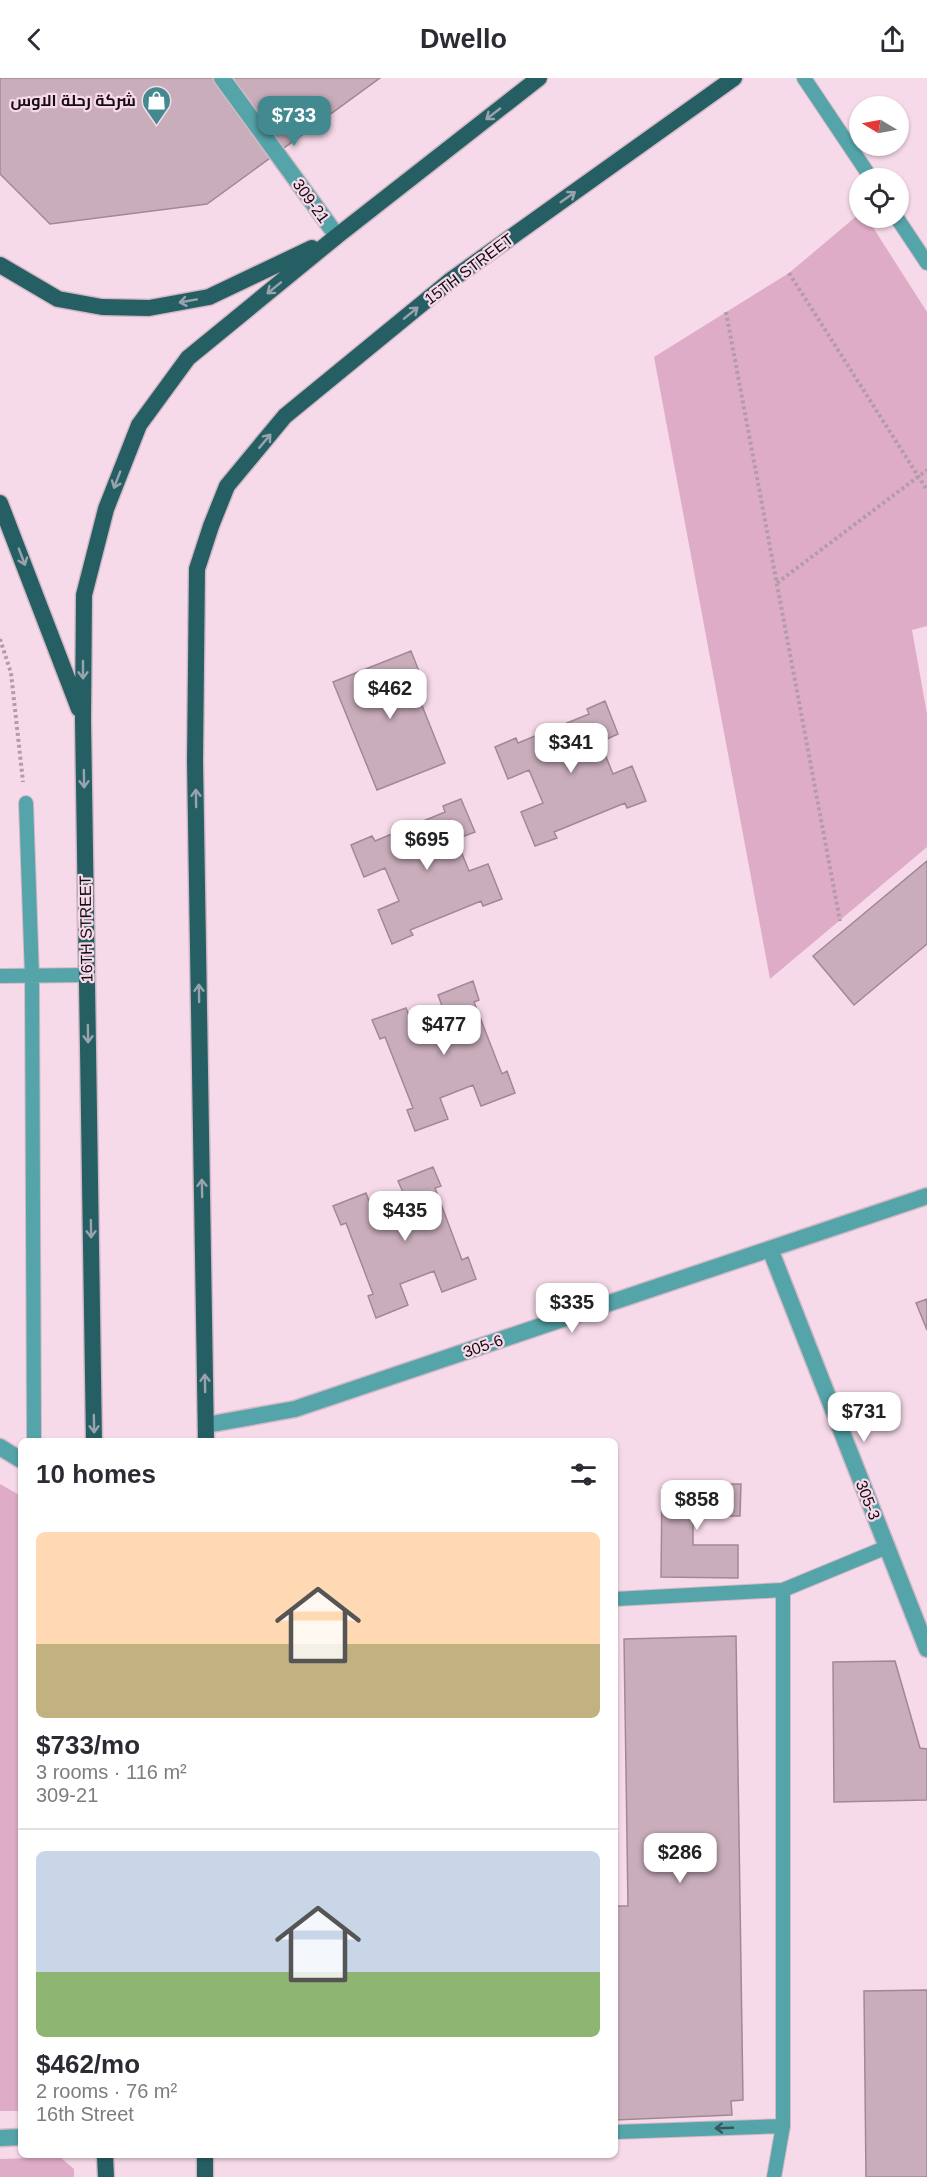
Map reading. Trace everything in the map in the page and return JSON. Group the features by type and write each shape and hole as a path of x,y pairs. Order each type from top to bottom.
{"main road":[{"path":"0,265 58,299 102,308 149,308 209,297 337,236 539,78"},
{"name":"15TH STREET","path":"206,1433 195,761 197,569 211,526 227,486 285,417 451,280 734,78"},
{"name":"16TH STREET","path":"94,1438 83,720 84,595 106,508 139,426 188,358 337,236"},
{"path":"0,503 83,720"},
{"path":"105,2158 105,2177"},
{"path":"205,2158 205,2177"}],"street":[{"name":"309-21","path":"222,78 337,236"},
{"name":"305-6","path":"206,1433 296,1409 927,1196"},
{"name":"305-3","path":"770,1249 927,1649"},
{"path":"0,1447 18,1458"},
{"path":"0,2138 18,2137"}],"lane":[{"path":"804,78 864,168"},
{"path":"904,228 927,263"},
{"path":"26,803 32,976 34,1438"},
{"path":"0,976 87,975"},
{"path":"618,1599 783,1590 887,1547"},
{"path":"774,2177 783,2126 783,1590"},
{"path":"618,2132 783,2126"}],"path":[{"path":"789,273 927,490"},
{"path":"726,312 840,921"},
{"path":"777,583 927,470"},
{"path":"0,639 11,673 26,803"}],"shaded area":[{"path":"849,222 849,228 873,228 927,312 927,626 912,630 927,714 927,847 770,979 654,357 789,273"},
{"path":"0,1484 18,1494 18,2111 0,2111"},
{"path":"61,2158 74,2169 74,2177 0,2177 0,2159"}],"building":[{"name":"شركة رحلة الاوس","path":"0,78 380,78 207,204 50,224 0,174"},
{"path":"411,651 426,689 417,693 445,763 377,790 333,682"},
{"path":"605,701 618,734 600,742 613,774 632,766 646,801 627,808 625,803 554,832 557,838 535,846 521,812 543,803 529,770 508,779 495,747 516,738 518,743 589,714 587,709"},
{"path":"461,799 475,832 456,839 469,871 488,864 502,899 483,906 481,901 410,930 413,935 392,944 378,910 399,901 385,868 364,877 351,845 372,836 375,841 445,812 443,806"},
{"path":"927,861 927,944 854,1005 813,956"},
{"path":"473,981 479,1000 474,1002 502,1074 507,1071 515,1093 481,1106 473,1085 440,1098 448,1119 415,1131 407,1110 413,1108 385,1037 380,1039 372,1020 406,1008 413,1026 445,1014 438,995"},
{"path":"433,1167 441,1186 435,1188 462,1260 468,1257 476,1279 442,1292 434,1271 400,1284 408,1305 376,1318 368,1296 373,1294 346,1223 341,1225 333,1206 366,1193 373,1212 406,1199 398,1181"},
{"path":"927,1299 927,1330 916,1303"},
{"path":"691,1484 741,1484 740,1516 693,1516 693,1545 738,1545 738,1578 661,1577 662,1488 691,1488"},
{"path":"736,1636 743,2100 731,2101 732,2115 618,2120 618,1906 628,1906 624,1639"},
{"path":"895,1661 920,1748 927,1749 927,1800 834,1802 833,1662"},
{"path":"927,1990 927,2177 866,2177 864,1991"}],"place":[{"name":"شركة رحلة الاوس","path":"157,126"}]}
